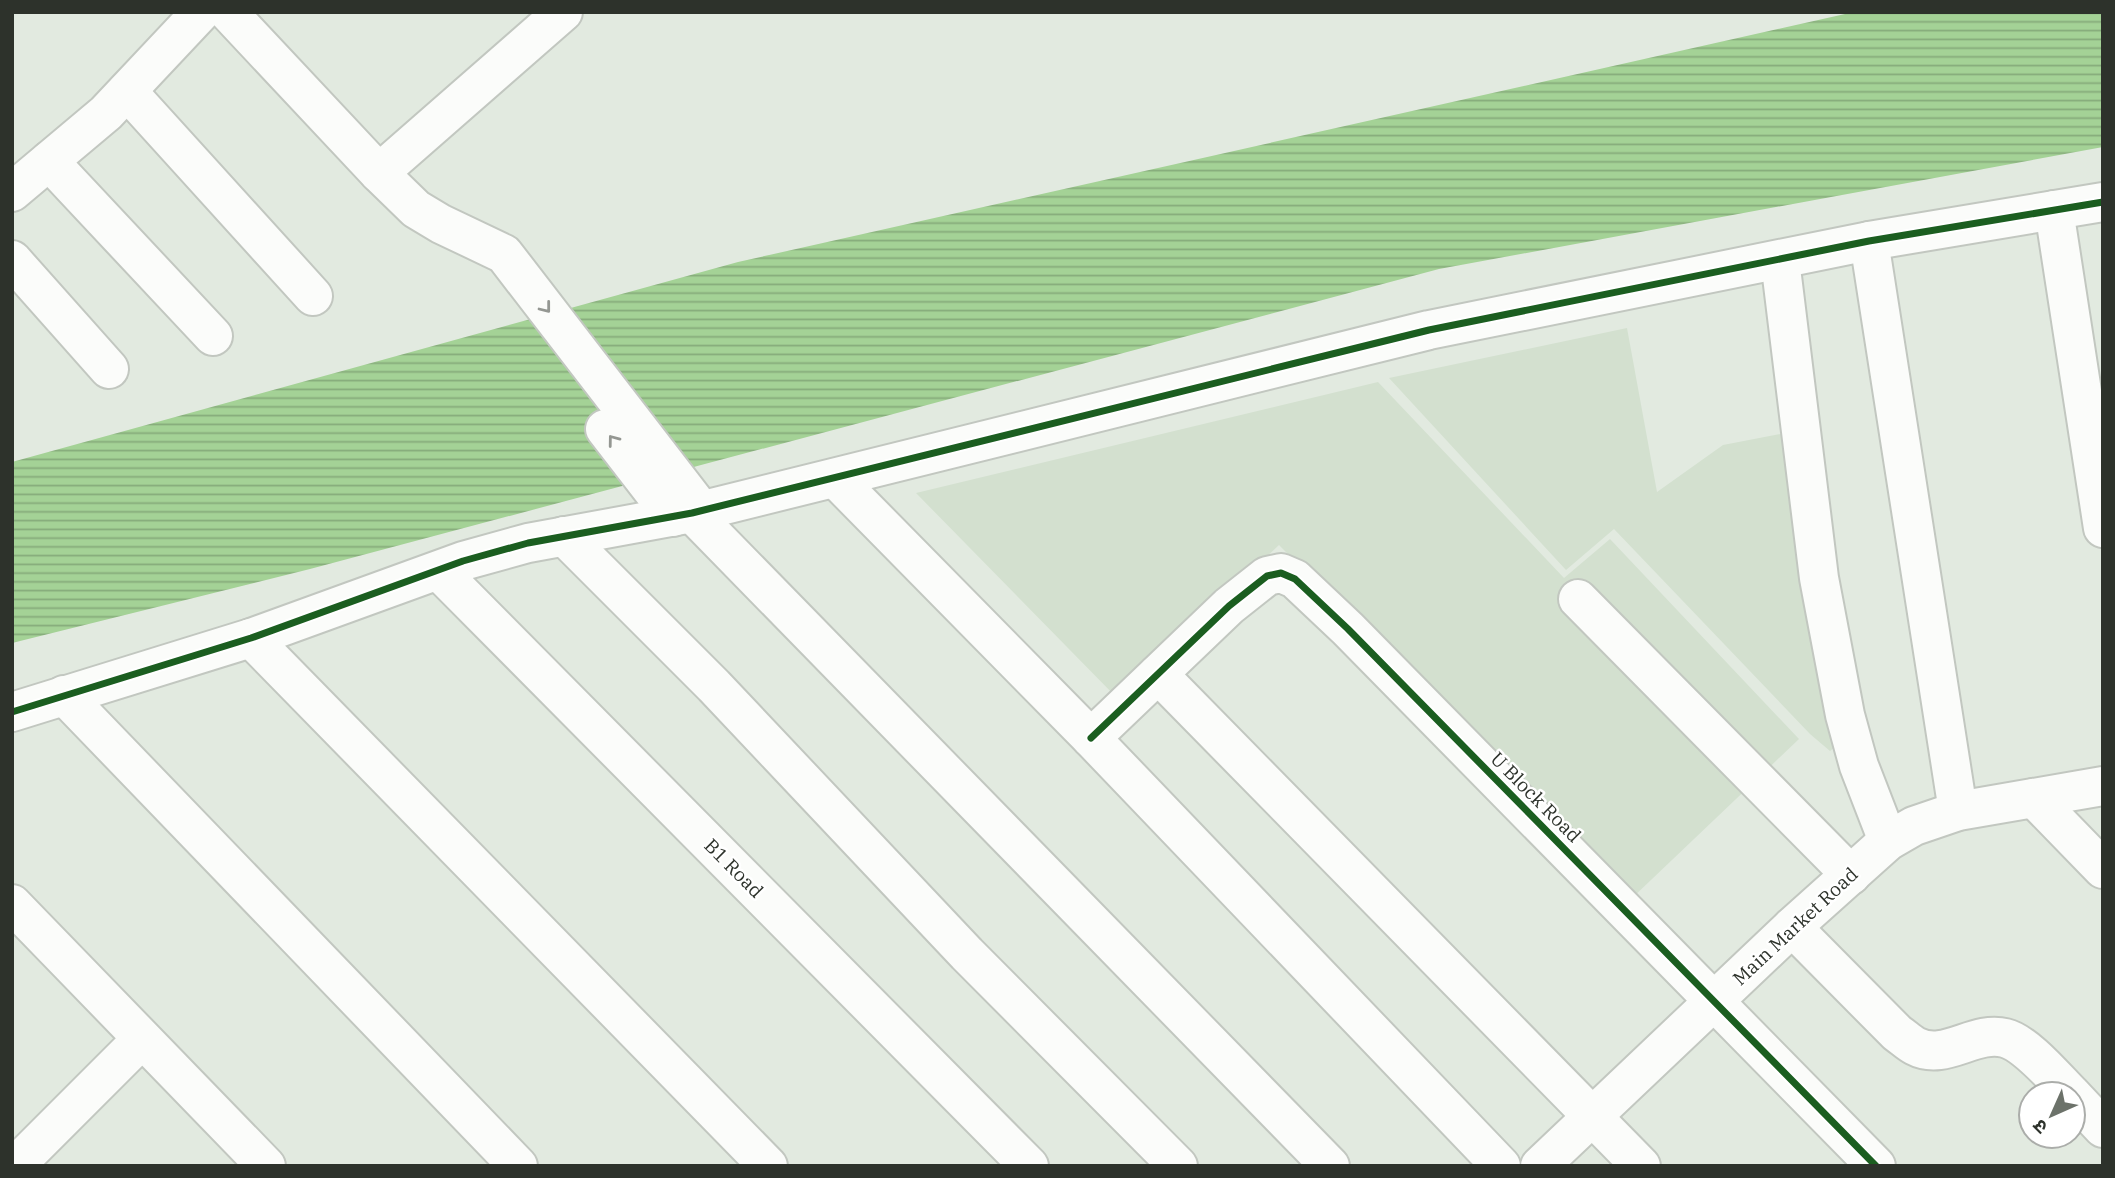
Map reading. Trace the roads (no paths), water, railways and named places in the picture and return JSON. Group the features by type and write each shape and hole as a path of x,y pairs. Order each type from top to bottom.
{"street":[{"path":"12,192 106,113 201,12"},
{"path":"228,12 416,209 482,251 681,504 1330,1166"},
{"path":"379,173 563,12"},
{"path":"127,91 313,296"},
{"path":"49,161 213,337"},
{"path":"12,712 251,638 463,561 681,504 835,478 1429,330 1869,242 2103,202"},
{"path":"2054,210 2103,528"},
{"path":"1869,242 1958,811"},
{"path":"12,260 109,369"},
{"path":"1780,260 1819,578 1845,715 1859,765 1888,841"},
{"path":"835,478 1091,738 1502,1166"},
{"path":"564,536 714,686 967,954 1178,1166"},
{"name":"B1 Road","path":"439,571 1029,1166"},
{"name":"U Block Road","path":"1091,738 1229,606 1267,576 1280,573 1295,579 1358,639 1876,1166"},
{"path":"1578,599 1851,874"},
{"path":"251,638 768,1166"},
{"path":"1158,674 1641,1166"},
{"path":"64,695 518,1166"},
{"name":"Main Market Road","path":"1540,1166 1792,927 1888,841 1914,826 1958,811 2103,786"},
{"path":"2034,798 2103,869"},
{"path":"12,904 266,1166"},
{"path":"1792,927 1897,1033 1916,1047 1938,1052 1988,1036 2007,1038 2029,1053 2057,1080"},
{"path":"15,1166 142,1039"},
{"path":"2087,1111 2103,1128"}]}
